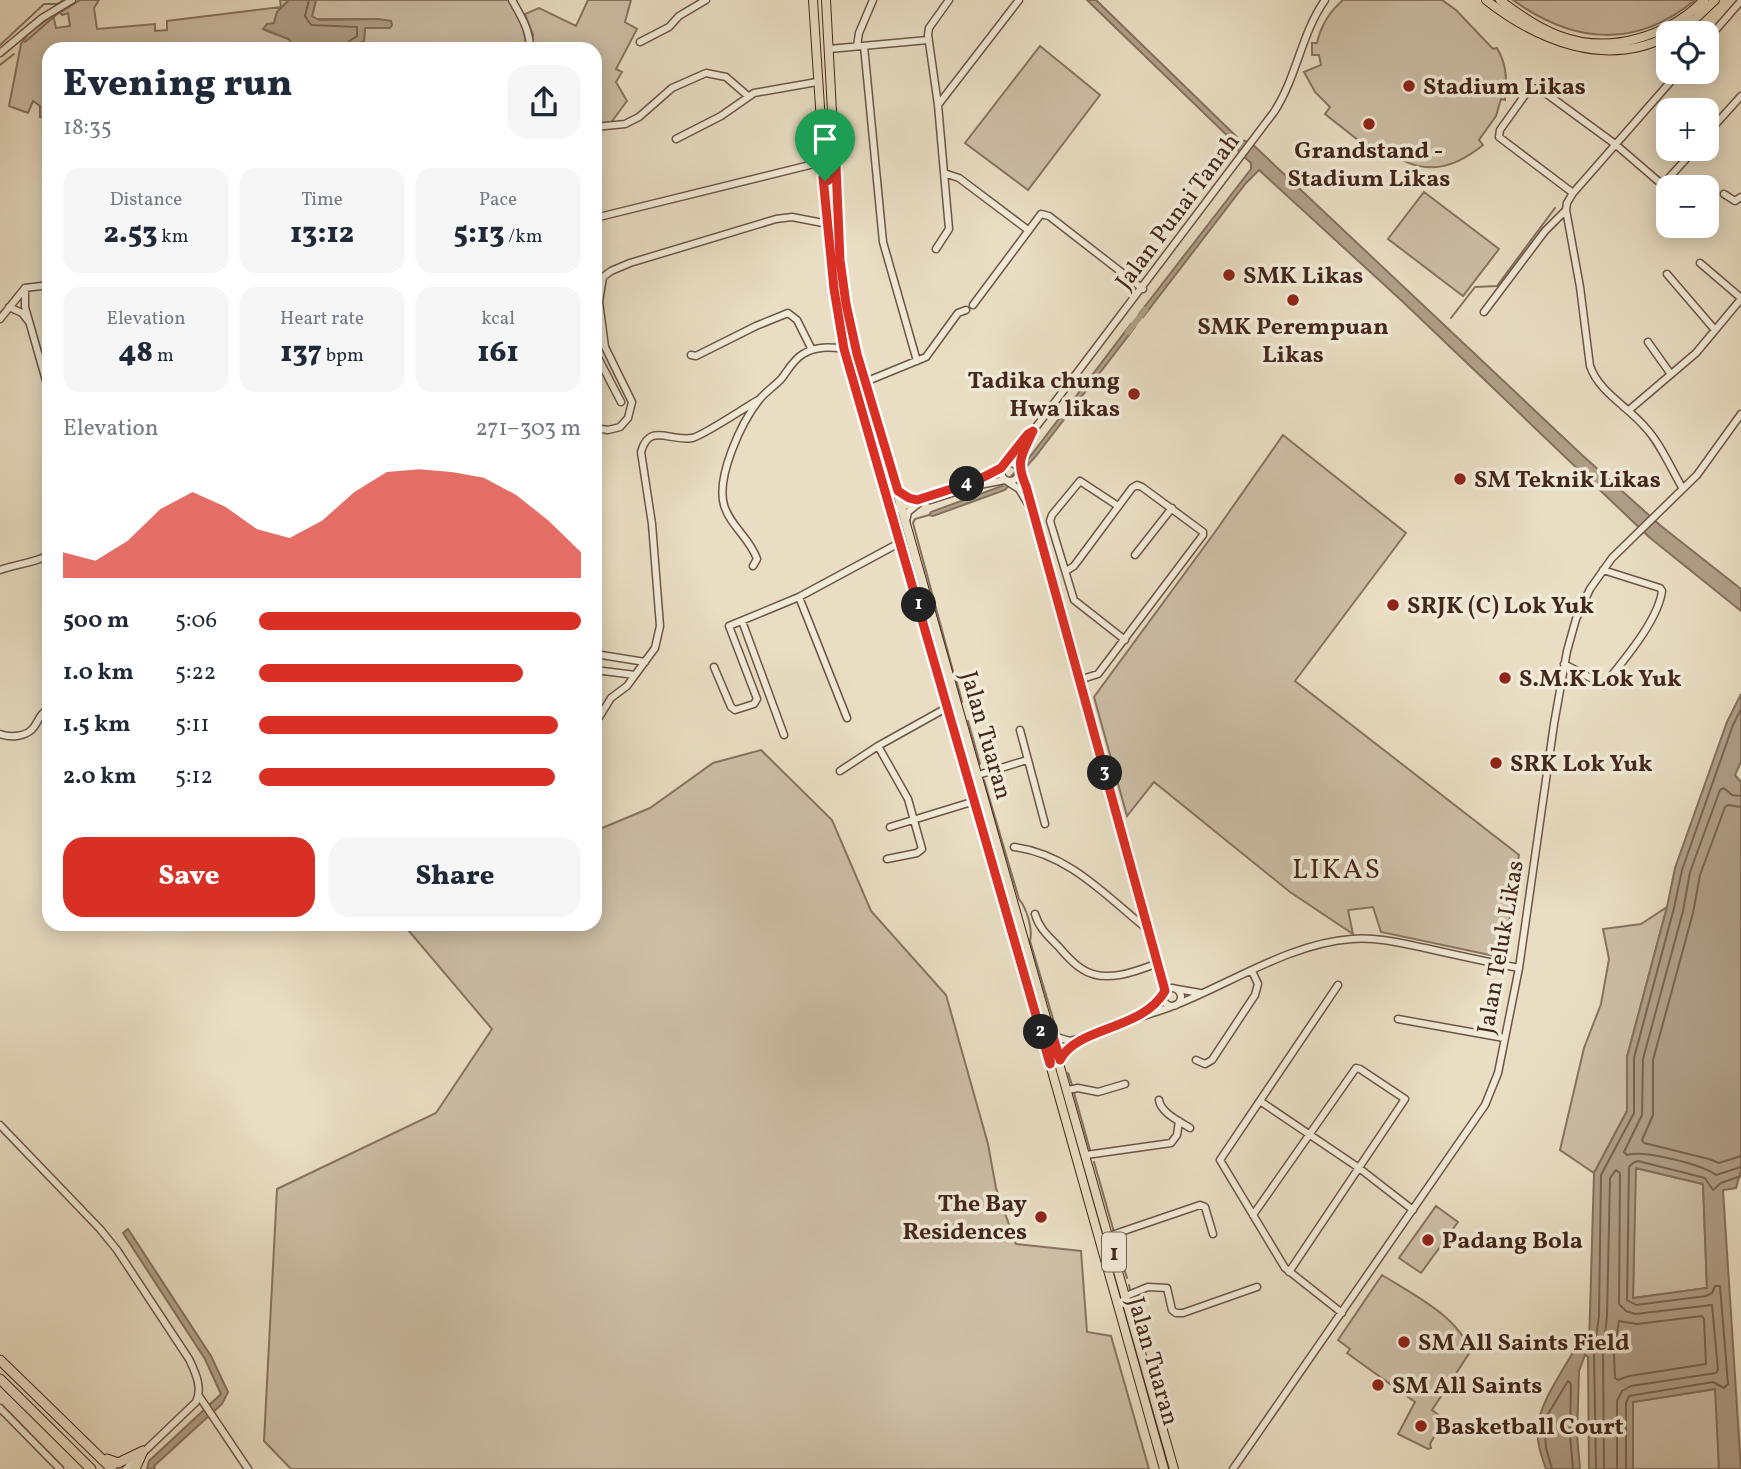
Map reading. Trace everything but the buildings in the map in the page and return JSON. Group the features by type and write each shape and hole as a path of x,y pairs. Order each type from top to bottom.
{"highway":[{"path":"0,1360 112,1469"},
{"path":"0,1379 91,1469"},
{"path":"80,1437 114,1463 123,1462 143,1451"},
{"path":"135,1469 143,1451"}],"main road":[{"name":"Jalan Tuaran","path":"813,0 823,177 834,289 844,349 1164,1469"},
{"name":"Jalan Tuaran","path":"826,0 841,272 851,330 1068,1090 1090,1155 1109,1236 1174,1469"},
{"path":"1486,0 1543,37 1572,47 1616,50 1656,40"},
{"path":"1500,0 1551,33 1574,40 1601,43 1633,39 1658,32 1680,21 1704,0"},
{"path":"1692,21 1715,0"},
{"path":"823,177 827,181 830,179 829,147 835,143"},
{"path":"909,572 897,514 901,505 917,500"},
{"path":"978,775 981,805 978,812"},
{"path":"1050,1064 1048,1043 1053,1036"},
{"path":"1135,1364 1144,1361"}],"street":[{"path":"0,53 42,18 72,0"},
{"path":"512,0 521,13 530,42"},
{"path":"640,42 669,27 679,16 706,0"},
{"path":"873,0 859,33 883,242 917,361"},
{"path":"936,249 949,229 938,105 928,40 929,28 949,0"},
{"path":"938,105 1019,0"},
{"name":"Jalan Punai Tanah","path":"1033,431 1143,289 1285,95 1304,37 1325,0"},
{"path":"1719,26 1741,1"},
{"path":"829,49 928,40"},
{"path":"602,126 625,124 639,117 672,88 706,74 726,77 748,96"},
{"path":"676,139 721,116 748,96 817,82"},
{"path":"1668,84 1573,193 1566,211 1580,287 1590,366 1599,385 1648,429 1683,489"},
{"path":"1573,193 1499,136 1500,130 1530,88 1534,88 1615,144 1663,182 1683,161"},
{"path":"1719,121 1741,96"},
{"path":"602,216 822,162"},
{"path":"944,173 959,178 1028,230"},
{"path":"1724,194 1735,201 1741,197"},
{"path":"1484,312 1545,230 1566,211"},
{"path":"973,305 1041,214 1049,216 1143,289"},
{"path":"602,283 603,277 611,271 630,263 776,219 792,217 828,224"},
{"path":"1629,410 1696,353 1741,298 1700,263"},
{"path":"1667,274 1715,330"},
{"path":"0,319 24,288 42,286"},
{"path":"24,288 25,307 42,367"},
{"path":"11,304 25,307"},
{"path":"11,304 29,322"},
{"path":"865,382 926,357 958,313 966,310"},
{"path":"691,355 696,356 788,313 797,320 812,350"},
{"path":"602,324 605,347 632,402 628,418 620,426 602,429"},
{"path":"1648,342 1670,373"},
{"path":"602,713 611,698 621,692 655,648 660,626 651,511 641,452 644,441 650,436 695,437 760,398 783,377 797,358 824,347 844,349"},
{"path":"602,365 621,402"},
{"path":"753,566 757,559 753,548 732,521 723,504 730,452 760,398"},
{"name":"Jalan Teluk Likas","path":"1233,1469 1485,1105 1498,1073 1519,968 1564,664 1576,619 1602,570 1652,517 1683,489 1716,450 1741,414"},
{"path":"1031,509 1018,489 1002,477 1003,466 1033,431"},
{"path":"906,522 908,512 918,503 974,486 1016,479 1025,447 1033,431"},
{"path":"897,487 906,496 917,500 976,481 1003,466 1014,463 1019,470 1026,486 1158,965 1164,1003 1175,1006"},
{"path":"1118,506 1083,482 1078,482 1051,517 1077,605 1125,640"},
{"path":"1066,571 1074,566 1132,488 1137,485 1203,531 1203,535 1098,674 1079,680"},
{"path":"1135,555 1172,508"},
{"path":"714,667 731,707 735,710 757,702 729,626 799,597 901,542"},
{"path":"0,570 42,559"},
{"path":"1564,664 1604,685 1636,645 1660,601 1660,588 1602,570"},
{"path":"799,597 847,718"},
{"path":"743,621 784,735"},
{"path":"602,655 645,662"},
{"path":"602,671 635,675"},
{"path":"840,771 878,746 948,707"},
{"path":"0,734 5,737 23,735 32,730 42,713"},
{"path":"1020,730 1045,824"},
{"path":"878,746 908,799 921,851 887,859"},
{"path":"978,775 1027,760"},
{"path":"890,827 975,801"},
{"path":"1014,847 1041,852 1061,860 1148,930"},
{"path":"1035,914 1043,930 1076,964 1090,974 1123,974 1158,965"},
{"path":"1053,1036 1070,1041 1092,1036 1175,1006 1304,949 1354,938 1380,939 1519,968"},
{"path":"1158,965 1181,996 1180,1002 1175,1006"},
{"path":"1196,1060 1205,1064 1212,1060 1255,995 1258,984 1252,971"},
{"path":"1338,985 1220,1160 1289,1272 1342,1313"},
{"path":"1140,1017 1164,993 1175,989 1202,993"},
{"path":"1398,1019 1504,1038"},
{"path":"1060,1060 1065,1052 1092,1036"},
{"path":"1253,1215 1356,1068 1405,1099 1289,1272"},
{"path":"1068,1090 1078,1088 1098,1091 1125,1084"},
{"path":"1159,1100 1160,1106 1190,1128"},
{"path":"1260,1101 1359,1168 1413,1210"},
{"path":"1090,1155 1171,1143 1177,1135 1179,1121"},
{"path":"2,1129 100,1229 117,1250 189,1359 196,1376 199,1396 248,1469"},
{"path":"1109,1236 1200,1205 1205,1207 1213,1234"},
{"path":"1126,1296 1149,1287 1167,1288 1172,1310 1183,1313 1257,1287"},
{"path":"126,1469 199,1396"},
{"path":"0,1408 60,1469"}],"shaded area":[{"path":"80,0 99,0 94,8 97,29 155,24 155,31 167,30 167,21 281,7 280,0 289,0 277,12 274,23 267,31 291,42 42,42 42,117 40,106 33,101 28,113 9,106 21,44 28,34 53,15 56,28 70,26 68,13 62,15 60,12"},
{"path":"316,0 509,0 519,17 526,42 362,42 365,28 389,28 369,19 315,19 312,16"},
{"path":"588,0 631,0 625,22 637,29 616,69 622,72 616,82 627,101 610,124 602,123 602,42 532,42 533,35 525,14 539,8 576,26"},
{"name":"Stadium Likas","path":"1343,0 1442,0 1456,10 1493,49 1497,48 1506,73 1505,100 1501,99 1496,116 1479,140 1483,145 1448,165 1424,167 1400,159 1387,151 1381,158 1325,114 1330,107 1315,92 1304,72 1321,65 1319,55 1312,55 1312,43 1317,43 1326,19"},
{"path":"1513,0 1695,0 1673,16 1656,21 1656,24 1650,27 1628,33 1605,35 1582,32 1536,15"},
{"path":"1040,46 1100,95 1028,190 965,143"},
{"path":"1424,192 1499,249 1463,296 1388,239"},
{"path":"1283,435 1406,533 1295,681 1519,855 1504,958 1381,932 1373,907 1348,910 1353,934 1290,892 1154,782 1127,816 1094,697"},
{"path":"761,750 832,820 871,911 946,995 988,1144 996,1188 1016,1244 1081,1251 1087,1332 1111,1336 1149,1469 291,1469 264,1441 277,1189 436,1113 492,1029 409,931 602,931 602,828 650,808 713,763"},
{"path":"1667,907 1627,1057 1627,1111 1594,1173 1560,1150 1584,1048 1601,1004 1609,959 1603,929 1641,924"},
{"path":"1635,1168 1703,1184 1707,1288 1633,1298"},
{"name":"Padang Bola","path":"1436,1206 1458,1222 1421,1273 1399,1258"},
{"name":"SM All Saints Field","path":"1382,1275 1446,1317 1457,1328 1470,1352 1432,1410 1444,1419 1430,1444 1431,1448 1428,1449 1398,1434 1415,1402 1347,1353 1350,1349 1338,1340"},
{"path":"1716,1389 1719,1469 1633,1469 1633,1402"}],"water":[{"path":"289,0 316,0 312,16 319,20 378,19 391,21 392,25 390,28 365,28 362,42 291,42 263,29 267,24 274,23 277,12"},
{"path":"1087,0 1096,0 1240,140 1250,142 1582,455 1661,526 1741,589 1741,611 1649,537 1402,301 1259,170 1246,183 1143,317 1139,314 1251,169 1251,163 1239,152 1236,144"},
{"path":"1131,324 1135,327 1132,331 1035,457 1005,490 933,516 929,515 1002,486 1032,454"},
{"path":"1741,694 1741,762 1735,775 1741,782 1741,1170 1736,1188 1723,1190 1741,1469 1719,1469 1715,1389 1633,1402 1633,1469 1589,1469 1588,1357 1585,1355 1579,1371 1577,1435 1580,1469 1546,1469 1538,1437 1543,1407 1576,1347 1584,1349 1589,1346 1594,1173 1627,1111 1627,1057 1675,868 1727,722","holes":["1636,1168 1703,1184 1707,1288 1633,1298"]},
{"path":"128,1229 211,1356 228,1392 222,1404 154,1466 155,1469 147,1469 149,1461 221,1394 205,1359 123,1233"}],"waterway":[{"path":"0,45 44,4 57,4 64,0"},
{"path":"25,42 56,15 80,0"},
{"path":"0,65 14,54"},
{"path":"1451,318 1475,287 1497,286 1555,208"},
{"path":"1128,332 1145,310"},
{"path":"929,515 915,519 913,523 953,671"},
{"path":"956,679 962,702"},
{"path":"968,721 980,764"},
{"path":"984,780 1019,899 1029,919 1030,941 1054,1022"},
{"path":"1068,1073 1072,1085"},
{"path":"1074,1093 1090,1150"},
{"path":"1094,1162 1114,1232"},
{"path":"1116,1240 1127,1278"},
{"path":"1129,1285 1130,1290"},
{"path":"1133,1299 1138,1317"},
{"path":"1139,1322 1142,1332"},
{"path":"1144,1338 1147,1347"},
{"path":"1155,1378 1162,1403"}],"place":[{"name":"Stadium Likas","path":"1409,86"},
{"name":"Grandstand - Stadium Likas","path":"1369,124"},
{"name":"SMK Likas","path":"1229,275"},
{"name":"SMK Perempuan Likas","path":"1293,300"},
{"name":"Tadika chung Hwa likas","path":"1134,394"},
{"name":"SM Teknik Likas","path":"1460,479"},
{"name":"SRJK (C) Lok Yuk","path":"1393,605"},
{"name":"S.M.K Lok Yuk","path":"1505,678"},
{"name":"SRK Lok Yuk","path":"1496,763"},
{"name":"The Bay Residences","path":"1041,1217"},
{"name":"Padang Bola","path":"1428,1240"},
{"name":"SM All Saints Field","path":"1404,1342"},
{"name":"SM All Saints","path":"1378,1385"},
{"name":"Basketball Court","path":"1421,1426"}],"district":[{"name":"LIKAS","path":"1337,868"}],"route":[{"path":"835,143 840,260 846,304 857,354 898,491 917,500 976,481 1006,464 1033,431 1022,454 1019,471 1026,486 1165,991 1140,1017 1092,1036 1065,1052 1060,1060 1053,1036 1051,1037 1048,1041 1050,1064 844,349 834,289 823,177 825,181 829,180 830,176 829,147 835,143"}]}
